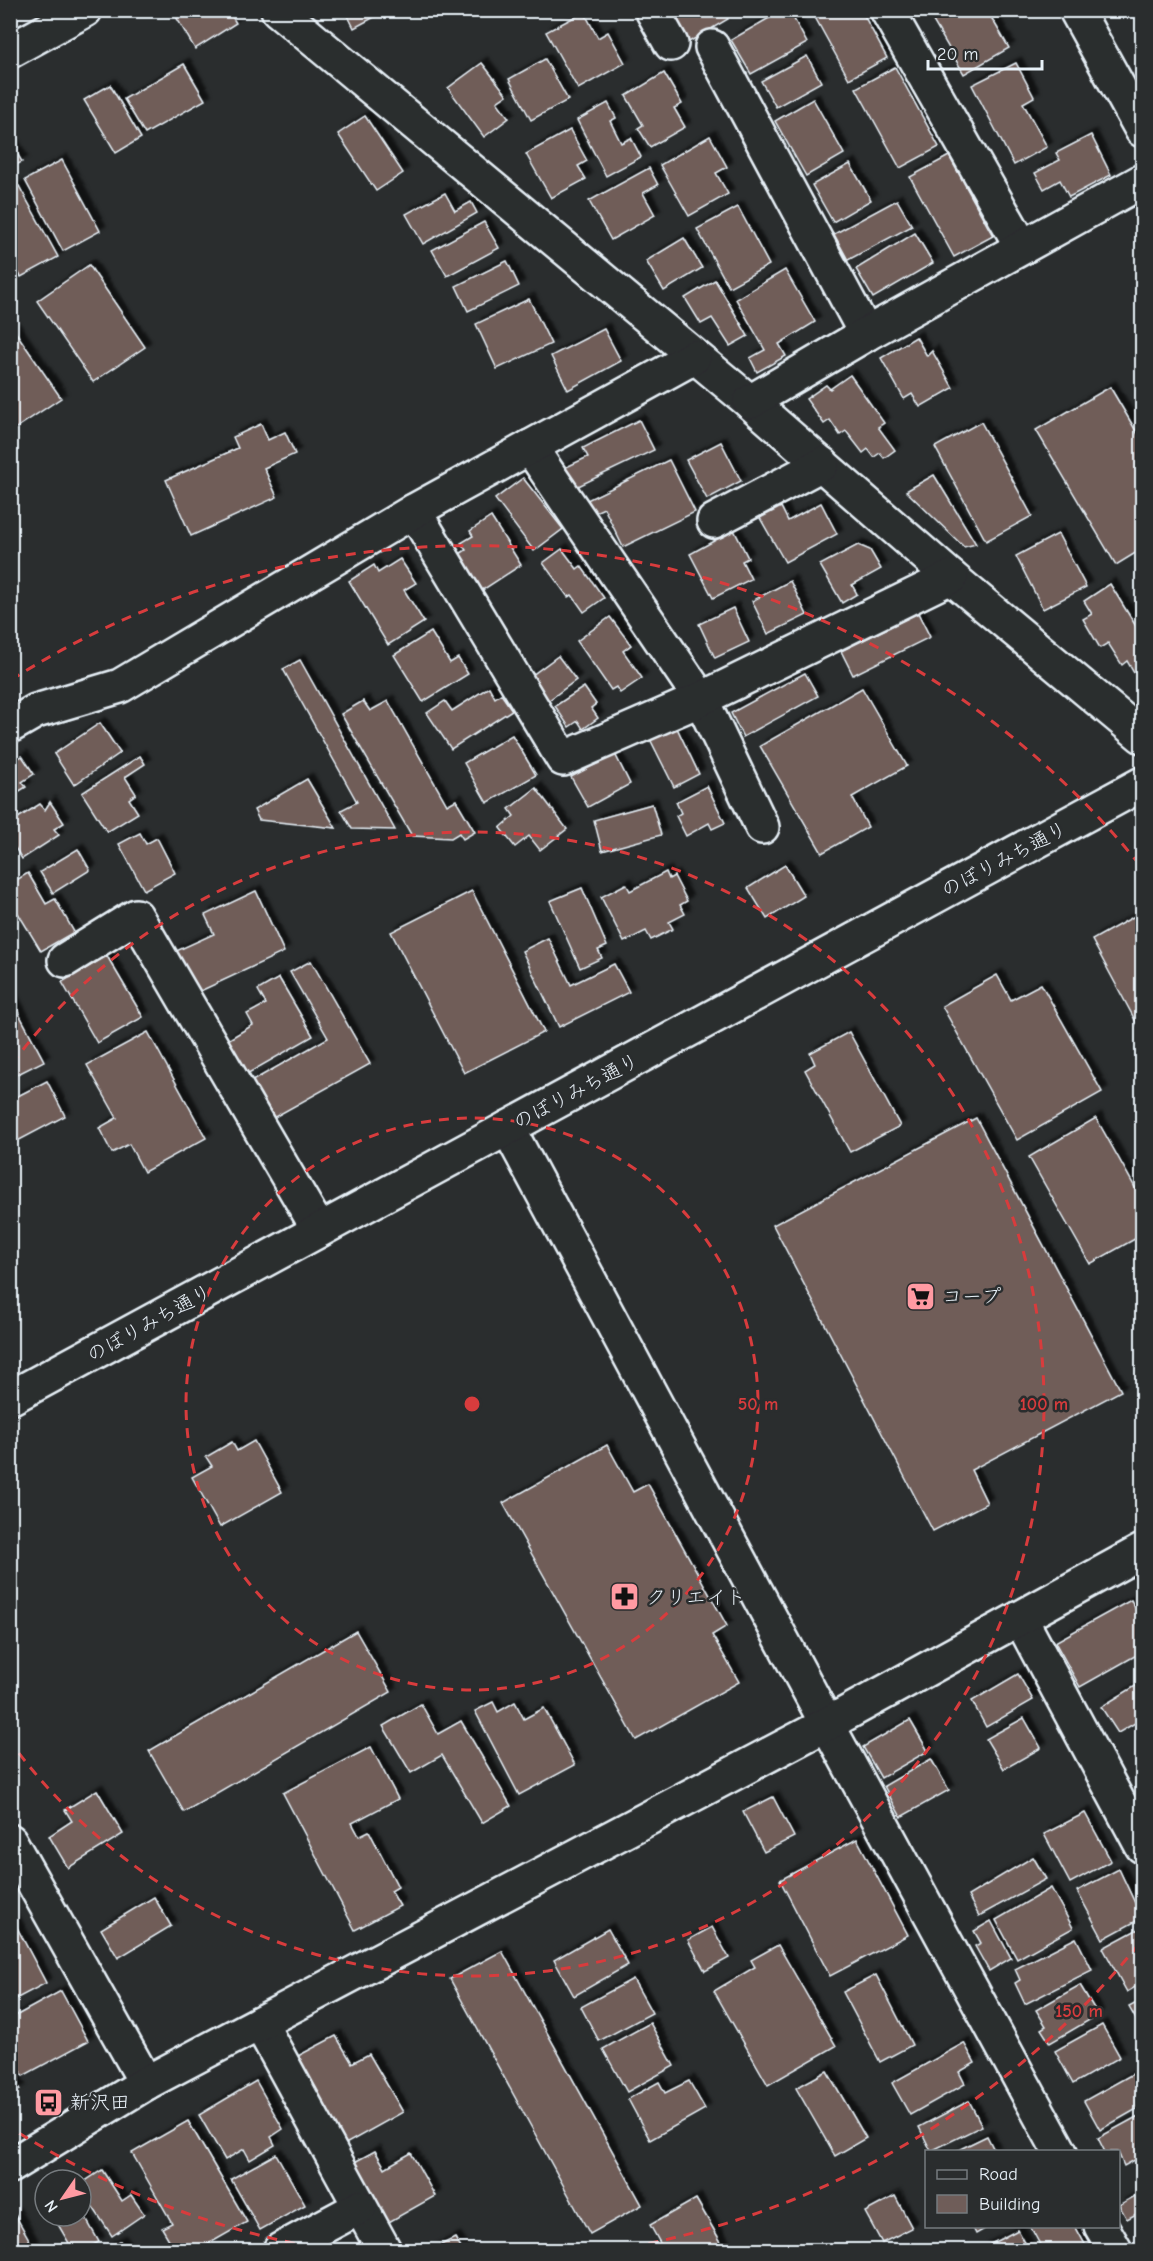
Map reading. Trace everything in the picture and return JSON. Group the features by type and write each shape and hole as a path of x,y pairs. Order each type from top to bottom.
{"street":[{"path":"10,51 85,10"},
{"path":"278,10 750,402 951,577 1143,736"},
{"path":"652,10 671,44"},
{"path":"887,10 1022,247"},
{"path":"1076,10 1143,130"},
{"path":"712,47 866,334"},
{"path":"750,402 866,334 1143,181"},
{"path":"10,726 36,711 120,686 414,511 694,357"},
{"path":"530,447 702,699 762,827"},
{"path":"714,520 822,464"},
{"path":"414,511 563,759 702,699 951,577"},
{"name":"のぼりみち通り","path":"10,1398 1143,784"},
{"path":"64,960 136,916 319,1230"},
{"path":"508,1128 827,1724 1059,2150"},
{"path":"10,2166 146,2083 827,1724 1143,1551"},
{"path":"1020,1618 1143,1846"},
{"path":"10,1841 146,2083"},
{"path":"260,2023 384,2250"},
{"path":"280,2250 360,2207"},
{"path":"1102,2228 1114,2250"}],"building":[{"path":"172,10 228,10 236,23 195,49"},
{"path":"345,10 379,10 380,14 354,28"},
{"path":"670,10 724,10 728,19 689,42"},
{"path":"783,10 789,10 807,43 751,74 731,40"},
{"path":"811,10 861,10 887,58 849,79"},
{"path":"939,10 987,10 1009,48 964,74 930,16"},
{"path":"584,12 598,38 608,32 625,63 578,89 546,32"},
{"path":"807,56 821,82 776,107 761,81"},
{"path":"545,59 568,100 531,120 509,79"},
{"path":"482,63 507,95 497,102 509,118 484,137 448,88"},
{"path":"1016,63 1034,97 1023,103 1047,147 1014,165 972,85"},
{"path":"184,64 205,100 145,134 124,99"},
{"path":"895,67 939,147 900,168 856,88"},
{"path":"664,73 682,104 674,108 685,127 650,147 638,128 643,125 626,96"},
{"path":"110,85 141,138 116,153 84,100"},
{"path":"813,99 844,154 806,176 775,121"},
{"path":"608,103 616,118 610,121 621,143 631,138 641,157 606,176 577,120"},
{"path":"365,116 403,173 376,191 338,134"},
{"path":"570,130 587,161 578,166 586,179 551,198 526,154"},
{"path":"1091,135 1111,175 1069,197 1060,180 1044,189 1035,173 1060,160 1056,153"},
{"path":"710,136 727,167 716,173 728,194 689,216 660,165"},
{"path":"10,141 22,162 10,168"},
{"path":"949,156 993,236 954,257 910,177"},
{"path":"62,160 100,231 63,251 25,180"},
{"path":"850,164 871,200 833,222 812,185"},
{"path":"649,168 658,185 643,193 655,215 611,240 589,201"},
{"path":"19,186 58,257 21,277 10,258 10,191"},
{"path":"445,193 455,211 471,202 477,213 423,244 406,214"},
{"path":"897,200 912,226 848,260 834,234"},
{"path":"738,207 769,265 729,287 697,229"},
{"path":"484,222 499,248 447,276 432,250"},
{"path":"915,233 933,263 873,298 856,269"},
{"path":"684,238 702,268 664,291 646,261"},
{"path":"507,261 519,286 468,311 456,286"},
{"path":"89,265 145,347 93,382 37,301"},
{"path":"785,270 815,322 779,344 786,356 757,372 750,358 765,350 736,299"},
{"path":"715,280 748,336 730,346 712,318 701,324 685,298"},
{"path":"529,299 551,344 497,369 476,324"},
{"path":"10,324 61,398 10,432"},
{"path":"604,329 621,361 568,390 551,356"},
{"path":"916,337 927,356 932,351 953,388 920,407 912,394 904,399 881,358"},
{"path":"850,375 884,423 878,427 895,450 884,458 880,453 874,457 868,449 863,453 846,431 840,435 830,420 824,424 806,399 826,385 830,389"},
{"path":"1110,387 1142,441 1142,549 1116,565 1036,430"},
{"path":"639,420 654,450 570,490 560,470 588,457 583,448"},
{"path":"981,422 1032,516 986,541 935,447"},
{"path":"261,424 268,440 285,432 295,454 264,468 277,497 191,536 166,480 238,448 233,437"},
{"path":"721,442 741,481 707,499 686,460"},
{"path":"669,460 695,512 623,547 604,508 591,514 585,501"},
{"path":"934,475 976,544 964,547 906,491"},
{"path":"523,478 563,529 534,551 495,499"},
{"path":"821,503 837,534 785,562 760,518 781,507 788,521"},
{"path":"491,517 521,565 478,593 455,557 466,550 461,543 473,536 470,531"},
{"path":"734,530 748,558 742,561 751,579 713,598 690,554"},
{"path":"1058,534 1086,587 1043,609 1016,556"},
{"path":"858,545 870,550 881,569 852,585 857,594 842,603 820,565"},
{"path":"562,549 577,569 581,566 604,598 584,612 572,595 568,597 543,563"},
{"path":"400,559 416,583 404,590 424,622 388,645 349,581 374,565 378,573"},
{"path":"790,581 807,615 768,634 752,601"},
{"path":"1110,584 1142,636 1142,687 1127,661 1122,665 1108,643 1100,648 1083,619 1092,614 1084,601"},
{"path":"733,608 749,642 715,658 699,624"},
{"path":"918,613 930,637 853,675 841,651"},
{"path":"610,617 631,645 623,651 642,678 620,693 616,687 611,690 577,641"},
{"path":"431,632 450,663 458,658 468,674 423,702 394,655"},
{"path":"558,656 576,680 545,703 527,679"},
{"path":"300,660 395,830 352,829 341,810 357,802 283,669"},
{"path":"805,673 818,696 743,737 731,713"},
{"path":"489,687 495,698 501,694 512,710 451,749 427,713 445,701 452,711"},
{"path":"584,687 596,704 591,708 598,718 583,729 578,721 569,727 555,706"},
{"path":"862,688 907,766 852,797 868,827 822,853 760,746"},
{"path":"363,701 370,711 388,701 447,805 456,800 475,832 463,839 459,833 451,838 412,836 341,714"},
{"path":"100,723 120,753 74,785 54,754"},
{"path":"676,726 699,774 674,787 650,739"},
{"path":"512,735 536,775 487,803 464,763"},
{"path":"615,754 630,784 588,807 571,777"},
{"path":"22,756 34,774 22,782 26,787 10,797 10,758 13,762"},
{"path":"140,756 145,764 125,777 136,794 129,799 138,813 107,832 82,793"},
{"path":"307,779 336,828 259,820 254,810"},
{"path":"707,786 725,823 712,829 709,823 686,836 676,816 681,813 676,802"},
{"path":"536,788 567,829 540,850 529,836 515,847 500,828 514,816 509,809"},
{"path":"50,802 64,823 54,829 59,835 22,859 10,840 10,823 40,804 45,810"},
{"path":"652,804 661,835 602,851 594,820"},
{"path":"140,833 146,844 157,838 175,873 144,890 119,844"},
{"path":"78,849 90,870 53,893 40,872"},
{"path":"785,865 804,896 767,919 748,888"},
{"path":"666,872 669,879 674,876 687,901 680,905 685,914 669,922 673,929 651,940 646,931 624,942 601,897 626,884 630,891"},
{"path":"28,873 46,904 55,899 74,932 41,951 10,900 10,884"},
{"path":"582,888 607,946 598,950 602,958 580,968 550,901"},
{"path":"256,891 284,952 194,994 174,952 214,934 205,915"},
{"path":"472,891 544,1032 464,1073 391,932"},
{"path":"1142,912 1142,1033 1092,940"},
{"path":"548,938 571,985 614,964 629,992 559,1027 522,951"},
{"path":"107,956 143,1017 97,1043 62,982"},
{"path":"311,961 370,1064 273,1118 252,1081 328,1038 290,972"},
{"path":"997,975 1011,1000 1041,984 1102,1092 1017,1140 942,1006"},
{"path":"279,978 313,1036 245,1075 226,1041 253,1025 247,1014 266,1004 258,990"},
{"path":"10,997 44,1061 10,1078"},
{"path":"148,1032 206,1138 144,1172 129,1144 112,1153 99,1128 117,1118 87,1065"},
{"path":"849,1032 900,1126 850,1152 805,1070 815,1064 810,1053"},
{"path":"47,1081 65,1116 10,1145 10,1100"},
{"path":"976,1118 1121,1391 971,1470 987,1503 933,1531 773,1225"},
{"path":"1096,1118 1142,1200 1142,1235 1090,1264 1029,1157"},
{"path":"254,1441 282,1492 220,1527 192,1477 212,1466 206,1457 232,1442 237,1451"},
{"path":"607,1445 633,1492 648,1484 727,1626 712,1635 739,1682 636,1740 503,1503"},
{"path":"1131,1600 1142,1621 1142,1652 1080,1687 1055,1642"},
{"path":"356,1631 391,1692 184,1812 149,1751"},
{"path":"1018,1674 1033,1700 986,1727 972,1701"},
{"path":"1142,1682 1142,1719 1118,1733 1101,1707"},
{"path":"493,1702 498,1712 515,1702 524,1719 544,1708 575,1765 519,1795 475,1711"},
{"path":"421,1704 438,1734 461,1721 511,1806 482,1823 442,1755 411,1773 383,1726"},
{"path":"1024,1718 1041,1748 1004,1769 986,1739"},
{"path":"910,1720 928,1751 881,1778 863,1747"},
{"path":"371,1747 398,1799 352,1823 359,1836 369,1831 398,1887 391,1891 400,1906 355,1930 283,1793"},
{"path":"931,1759 949,1790 901,1817 884,1786"},
{"path":"97,1790 123,1834 68,1868 49,1836 72,1821 65,1810"},
{"path":"773,1797 794,1837 764,1852 743,1812"},
{"path":"1085,1813 1111,1861 1070,1883 1044,1834"},
{"path":"857,1839 908,1935 830,1976 780,1880"},
{"path":"1033,1857 1046,1879 979,1916 968,1896"},
{"path":"1119,1869 1142,1918 1103,1939 1077,1891"},
{"path":"1051,1888 1073,1928 1017,1959 996,1920"},
{"path":"154,1897 171,1926 118,1958 101,1929"},
{"path":"991,1921 1011,1958 989,1971 975,1946 981,1943 974,1931"},
{"path":"14,1922 46,1983 10,2002 10,1924"},
{"path":"712,1927 729,1958 705,1971 688,1940"},
{"path":"1142,1927 1142,1983 1127,1992 1103,1948"},
{"path":"608,1929 628,1965 574,1996 554,1960"},
{"path":"1076,1938 1092,1970 1025,2004 1015,1983 1020,1980 1015,1969"},
{"path":"778,1945 836,2046 768,2085 714,1991 755,1967 751,1960"},
{"path":"502,1951 642,2205 590,2234 450,1979"},
{"path":"876,1975 912,2045 880,2062 843,1992"},
{"path":"633,1979 652,2013 599,2041 581,2007"},
{"path":"1080,1985 1098,2015 1050,2043 1041,2029 1046,2026 1036,2010"},
{"path":"61,1991 88,2041 23,2076 10,2053 10,2019"},
{"path":"1142,2000 1142,2030 1129,2007"},
{"path":"650,2023 674,2066 627,2092 603,2049"},
{"path":"1102,2025 1120,2057 1073,2084 1055,2051"},
{"path":"336,2036 352,2063 369,2054 403,2112 342,2146 294,2058"},
{"path":"964,2043 975,2063 959,2072 965,2084 910,2115 892,2083"},
{"path":"827,2071 866,2138 835,2156 796,2088"},
{"path":"1138,2071 1142,2079 1142,2106 1100,2130 1084,2101"},
{"path":"10,2073 20,2090 10,2095"},
{"path":"256,2081 283,2129 271,2137 275,2145 250,2160 244,2149 225,2160 199,2115"},
{"path":"689,2081 705,2109 650,2140 628,2099 659,2082 665,2093"},
{"path":"969,2101 982,2126 933,2150 930,2150 919,2127"},
{"path":"1142,2114 1142,2156 1124,2166 1120,2150 1104,2150 1098,2138"},
{"path":"188,2121 247,2222 198,2250 175,2250 162,2228 172,2223 132,2153"},
{"path":"987,2136 994,2150 958,2150"},
{"path":"375,2151 385,2168 411,2153 435,2196 380,2227 347,2166"},
{"path":"276,2154 305,2205 260,2230 231,2179"},
{"path":"102,2170 122,2201 131,2195 144,2214 112,2236 93,2207 93,2176"},
{"path":"1142,2192 1142,2211 1127,2219 1120,2204"},
{"path":"895,2196 912,2228 882,2243 865,2212"},
{"path":"696,2199 725,2249 664,2250 650,2225"},
{"path":"14,2213 35,2250 10,2250 10,2215"},
{"path":"60,2228 91,2228 99,2242 84,2250 73,2250"},
{"path":"973,2228 986,2228 976,2234"},
{"path":"1031,2228 1076,2228 1088,2250 1043,2250"},
{"path":"1018,2230 1029,2250 985,2250 983,2248"},
{"path":"455,2238 462,2250 431,2250"},
{"path":"120,2241 126,2250 104,2250"}],"place":[{"name":"コープ","path":"921,1296"},
{"name":"クリエイト","path":"625,1597"},
{"name":"新沢田","path":"49,2102"}]}
